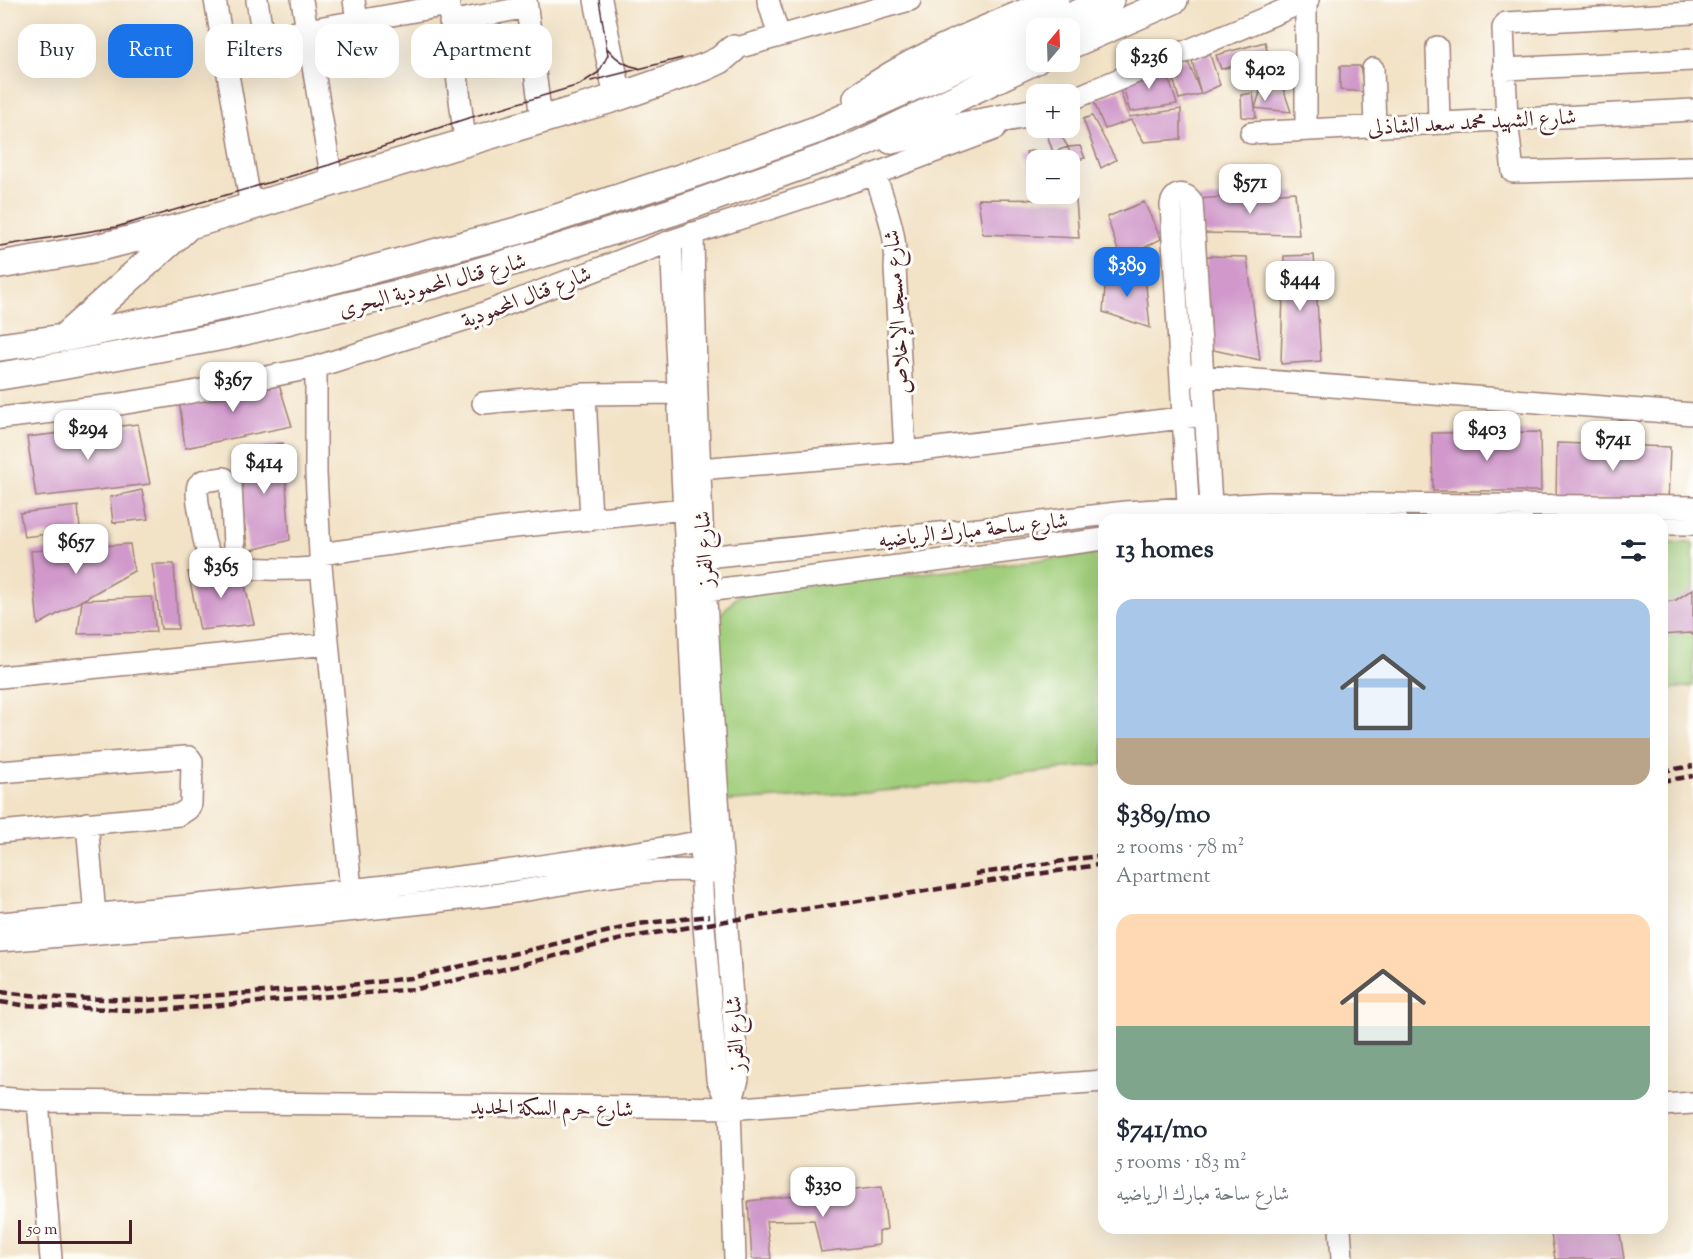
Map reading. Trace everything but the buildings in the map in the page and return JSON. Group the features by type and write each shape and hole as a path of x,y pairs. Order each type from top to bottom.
{"main road":[{"path":"598,0 618,96"},
{"path":"1078,18 1110,0"},
{"path":"1080,22 1174,0"},
{"path":"819,129 842,108 890,76 944,49 1026,33"},
{"name":"شارع قنال المحمودية البحرى","path":"0,347 63,338 287,292 450,250 606,203 819,129 1026,36"},
{"path":"0,265 92,249 190,225 705,68 720,60 733,49"},
{"path":"852,148 1026,65"},
{"path":"852,148 1026,115"},
{"name":"شارع قنال المحمودية البحرى","path":"0,376 229,335 433,285 672,212 852,148"},
{"path":"63,338 190,225"}],"street":[{"path":"215,0 219,24"},
{"path":"257,0 261,24"},
{"path":"302,0 332,182"},
{"path":"354,0 357,22"},
{"path":"768,0 779,36"},
{"path":"733,49 779,36 851,8 910,0"},
{"path":"1080,96 1307,0 1306,130"},
{"path":"303,31 357,22 401,6 449,9 526,3 528,24"},
{"path":"449,9 451,24"},
{"path":"1693,13 1506,23 1503,28 1507,119 1512,170 1517,174 1693,167"},
{"path":"1437,47 1439,122"},
{"path":"1504,69 1693,60"},
{"path":"1373,69 1375,126"},
{"path":"229,78 251,206"},
{"path":"457,78 465,141"},
{"path":"535,78 541,118"},
{"name":"شارع الشهيد محمد سعد الشاذلى","path":"1251,133 1693,110"},
{"name":"شارع قنال المحمودية","path":"0,418 182,394 316,367 479,315 693,233 875,174 1026,117"},
{"name":"شارع مسجد الإخلاص","path":"875,174 897,251 895,268 905,452"},
{"path":"1188,514 1171,205 1172,199 1183,194 1192,202 1211,514"},
{"name":"شارع الفرز","path":"693,233 684,383 684,509 694,558 697,592 711,840 723,873 738,1078 730,1108"},
{"name":"شارع الفرز","path":"671,241 684,383 699,469 694,558"},
{"path":"316,367 316,473 320,561 351,891"},
{"path":"1180,375 1693,414"},
{"path":"483,403 684,383"},
{"path":"585,394 591,520"},
{"path":"699,469 905,452 1205,416"},
{"name":"شارع ساحة مبارك الرياضيه","path":"1109,514 1125,512 1211,514 1268,503 1693,507"},
{"path":"235,565 261,569 320,561 505,528 684,509"},
{"name":"شارع ساحة مبارك الرياضيه","path":"694,558 1098,515"},
{"path":"1668,524 1693,524"},
{"name":"شارع ساحة مبارك الرياضيه","path":"697,592 1098,540"},
{"path":"0,677 327,644"},
{"path":"0,772 185,757 189,757 192,761 191,804 184,813 0,832"},
{"path":"87,823 95,924"},
{"path":"0,941 95,924 351,891 484,875 656,860 711,840"},
{"name":"شارع الفرز","path":"711,840 701,870 717,1079 730,1108"},
{"path":"656,860 723,873"},
{"path":"0,923 95,924 353,910 488,896 623,864"},
{"name":"شارع حرم السكة الحديد","path":"0,1098 38,1101 730,1108 1098,1081"},
{"path":"38,1101 51,1259"},
{"path":"1668,1105 1693,1103"},
{"path":"730,1108 735,1259"},
{"path":"1340,1234 1342,1259"}],"green space":[{"path":"1668,543 1693,543 1693,686 1668,689"},
{"path":"1098,554 1098,765 895,790 718,802 704,631 741,593"}],"tram line":[{"path":"0,246 116,227 329,165 462,120 579,85 599,72 608,55 599,0"},
{"path":"608,49 614,56 630,66 639,68"},
{"path":"591,81 682,58"}],"railway":[{"path":"1668,770 1693,766"},
{"path":"1668,780 1693,776"},
{"path":"975,874 1098,856"},
{"path":"0,1002 149,1011 416,989 626,938 1098,865"},
{"path":"0,992 60,998 146,1000 324,988 411,978 639,924 709,916"}]}
